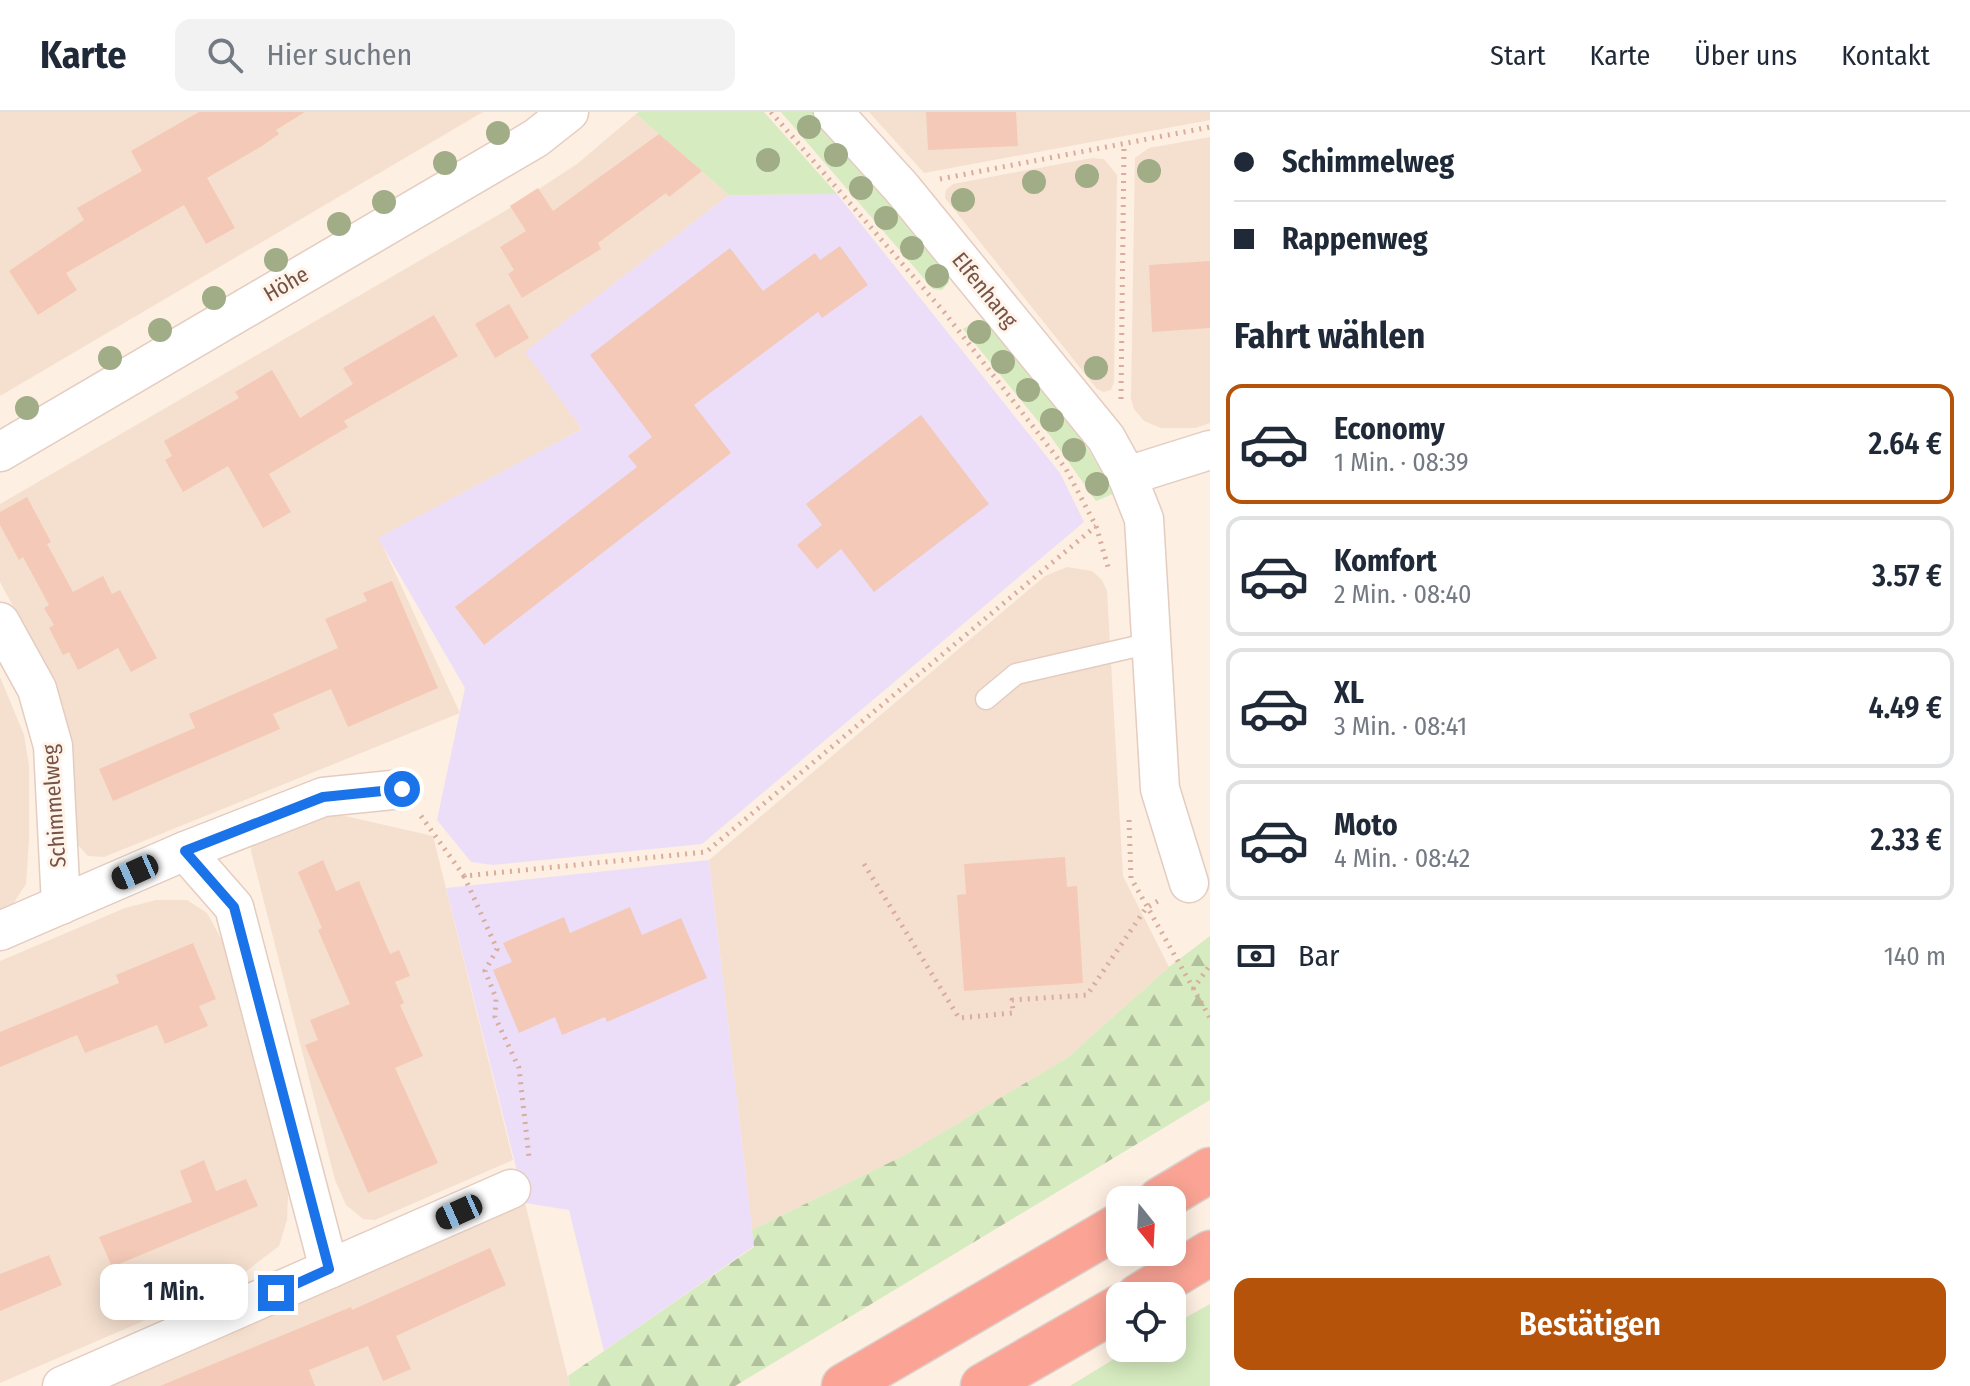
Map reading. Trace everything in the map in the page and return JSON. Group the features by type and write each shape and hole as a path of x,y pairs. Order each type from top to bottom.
{"highway":[{"path":"1183,1186 1210,1170"},
{"path":"844,1386 1106,1233"},
{"path":"1162,1282 1210,1253"},
{"path":"983,1386 1106,1315"}],"street":[{"name":"Höhe","path":"0,452 536,138 569,112"},
{"name":"Elfenhang","path":"833,112 901,187 1106,438 1127,476 1144,519 1160,789 1189,883"},
{"path":"1127,476 1210,450"},
{"name":"Schimmelweg","path":"0,622 37,689 53,746 61,905"},
{"name":"Schimmelweg","path":"0,931 185,851 323,797 402,789"},
{"path":"185,851 234,907 329,1269"},
{"path":"62,1386 511,1189"}],"lane":[{"path":"986,699 1016,674 1151,643"}],"path":[{"path":"771,112 944,312 1066,469 1096,526 1108,568"},
{"path":"901,187 1210,127"},
{"path":"1106,438 1122,397 1124,144"},
{"path":"464,876 706,852 1096,526"},
{"path":"402,789 464,876 497,949 485,971 496,998 495,1017 519,1068 531,1178 511,1189"},
{"path":"1128,817 1131,878 1210,1018"},
{"path":"864,864 959,1018 1013,1013 1012,1000 1087,995 1146,908"},
{"path":"1193,989 1210,965"}],"shaded area":[{"path":"0,112 483,112 0,396"},
{"path":"869,112 1210,112 1210,120 924,173"},
{"path":"636,114 729,195 526,352 582,429 379,538 460,713 104,857 88,856 78,845 47,669 0,582 0,504 505,211 577,164"},
{"path":"1210,137 1210,423 1195,428 1161,428 1144,421 1134,409 1131,399 1135,158 1149,148"},
{"path":"1092,158 1104,159 1117,175 1114,382 1111,390 1104,392 1097,389 945,198 946,190 953,184"},
{"path":"837,194 1060,473 1084,522 702,844 493,865 471,862 437,820 465,688 378,538 582,429 525,352 729,195"},
{"path":"1067,567 1092,571 1102,580 1107,591 1123,876 1169,967 1067,1058 903,1156 752,1230 709,860 1045,576"},
{"path":"0,677 24,735 29,766 29,839 26,884 13,904 0,911"},
{"path":"312,814 345,816 433,836 513,1160 375,1220 363,1219 346,1205 335,1180 251,851 252,842"},
{"path":"709,860 754,1246 604,1351 569,1210 525,1203 446,888"},
{"path":"156,900 187,900 207,913 223,942 240,991 284,1161 287,1220 279,1246 231,1283 0,1383 0,961 125,908"},
{"path":"525,1203 570,1386 105,1386"}],"green space":[{"path":"764,112 837,194 729,195 636,114"},
{"path":"781,112 813,112 882,188 947,269 949,282 942,290 933,289"},
{"path":"978,320 988,320 1056,404 1087,447 1113,494 1096,501 1051,437 963,329"},
{"path":"1210,936 1210,1100 735,1386 570,1386 568,1376 754,1247 752,1230 903,1156 1067,1058 1169,967"},
{"path":"1210,1304 1210,1386 1070,1386 1109,1362 1186,1362 1186,1317"}],"building":[{"path":"199,112 305,112 276,130 279,134 262,146 207,178 235,228 206,244 184,205 66,273 77,290 38,315 9,271 84,220 77,208 142,171 131,151"},
{"path":"926,112 1016,112 1018,146 928,150"},
{"path":"659,134 702,171 669,197 666,193 598,243 601,249 522,298 508,274 514,270 500,247 526,231 510,206 538,188 553,211"},
{"path":"840,246 868,285 822,318 818,312 694,405 731,453 484,645 455,607 637,467 628,456 652,437 590,355 730,248 763,291 815,253 820,260"},
{"path":"1210,261 1210,328 1152,332 1149,265"},
{"path":"509,304 529,338 495,358 475,324"},
{"path":"434,315 458,356 344,421 348,427 269,474 291,512 263,528 228,466 183,492 165,460 172,456 164,441 239,398 235,392 272,370 300,418 353,384 343,368"},
{"path":"921,415 989,504 874,592 841,549 817,569 797,545 822,525 806,504"},
{"path":"27,497 51,542 47,544 73,592 103,576 112,594 120,590 157,658 131,672 118,648 78,670 69,652 63,655 49,628 54,625 44,608 49,605 23,557 19,560 0,525 0,512"},
{"path":"392,581 438,688 348,727 331,689 273,714 280,729 113,801 99,769 195,728 189,714 338,648 325,619 367,601 363,593"},
{"path":"1065,857 1067,887 1077,886 1083,983 964,991 957,895 966,894 964,864"},
{"path":"323,860 336,891 359,881 390,954 399,950 410,976 395,982 404,1003 400,1005 423,1056 395,1068 438,1163 368,1193 305,1045 318,1040 310,1020 350,1004 318,930 322,928 298,872"},
{"path":"630,907 642,935 681,918 707,978 607,1022 605,1017 562,1035 555,1017 519,1033 493,970 512,962 503,943 564,917 570,933"},
{"path":"193,943 216,999 199,1006 208,1026 165,1044 157,1025 85,1053 77,1035 0,1067 0,1032 119,983 116,975"},
{"path":"204,1160 216,1191 246,1179 258,1206 112,1267 99,1237 192,1202 180,1171"},
{"path":"490,1248 506,1285 396,1336 411,1369 383,1381 368,1346 309,1370 315,1386 160,1386 351,1307 352,1310"},
{"path":"49,1255 62,1285 0,1311 0,1274"}],"route":[{"path":"276,1293 329,1269 234,907 185,851 323,797 402,789"}]}
